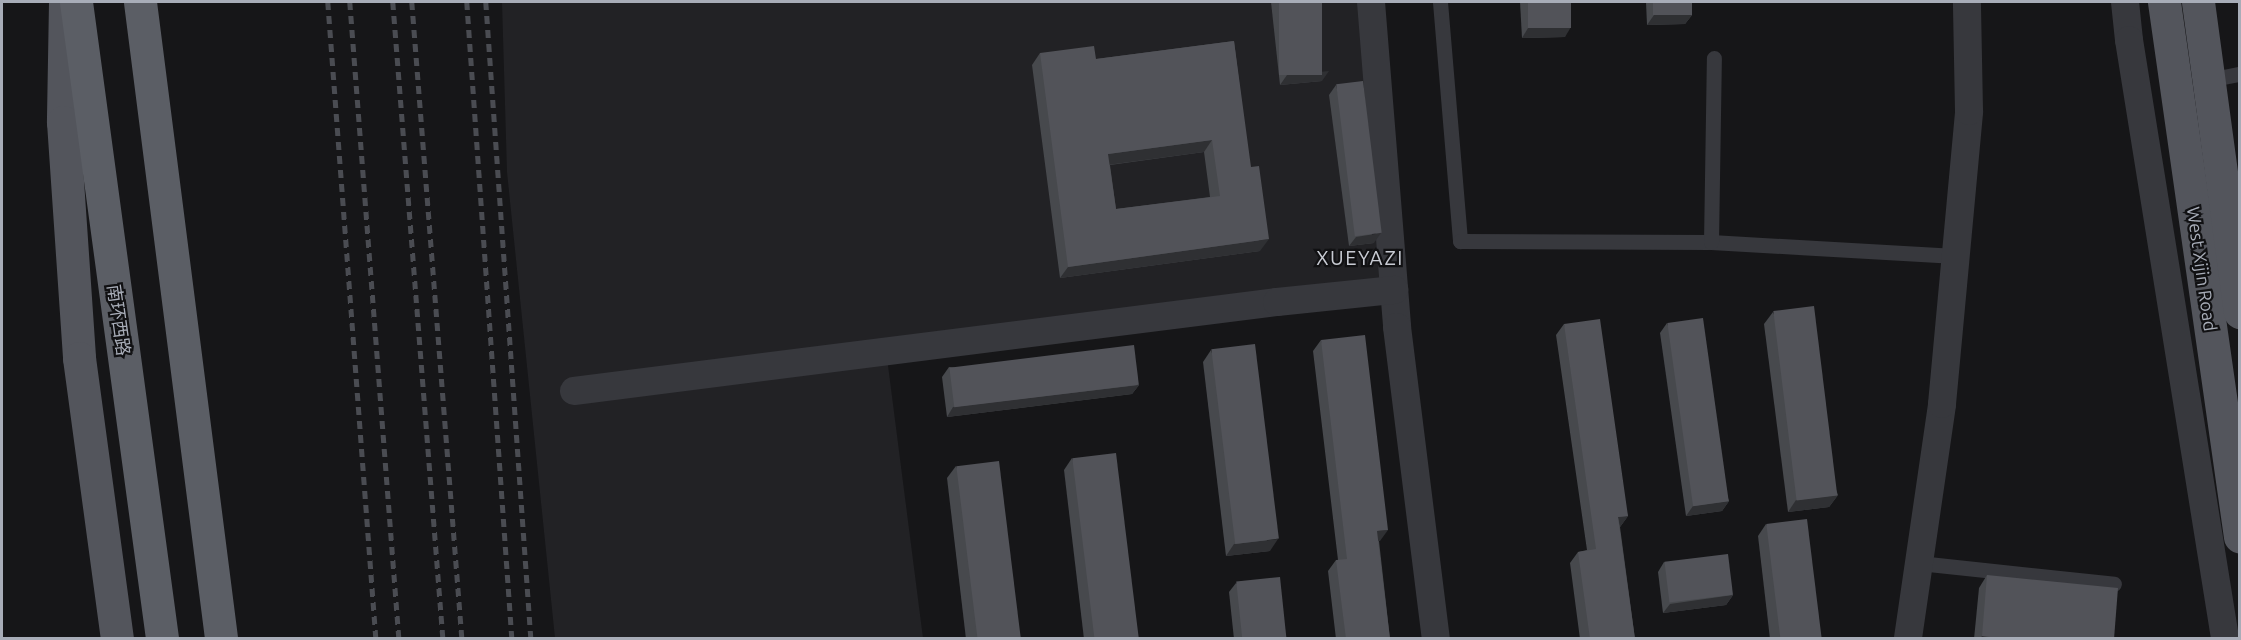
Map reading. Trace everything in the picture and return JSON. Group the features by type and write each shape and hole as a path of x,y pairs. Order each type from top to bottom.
{"highway":[{"name":"南环西路","path":"76,2 162,639"},
{"path":"140,2 221,639"}],"main road":[{"path":"65,2 63,122 79,358 117,639"},
{"name":"West Xijin Road","path":"2164,2 2240,537"},
{"name":"West Xijin Road","path":"2198,2 2224,77 2240,312"}],"street":[{"path":"1371,2 1394,290 1436,639"},
{"path":"1908,639 1942,404 1956,256 1969,111 1967,2"},
{"path":"2126,2 2129,40 2225,639"},
{"path":"574,391 1277,302 1394,290"}],"lane":[{"path":"1440,2 1460,241 1711,242 1956,256"},
{"path":"1711,242 1714,58"},
{"path":"1919,563 2114,584"}],"shaded area":[{"path":"502,2 1359,2 1388,277 885,342 923,638 555,638 507,172"}],"building":[{"path":"1279,2 1322,2 1322,75 1279,75"},
{"path":"1528,2 1571,2 1571,28 1528,28"},
{"path":"1653,2 1692,2 1692,15 1653,15"},
{"path":"1234,41 1251,167 1259,166 1269,239 1068,267 1040,53 1094,46 1096,59","holes":["1212,140 1220,196 1116,209 1108,154"]},
{"path":"1363,81 1382,233 1355,236 1336,84"},
{"path":"1814,306 1837,496 1797,501 1773,311"},
{"path":"1703,318 1729,501 1693,506 1667,323"},
{"path":"1600,319 1628,516 1618,517 1635,639 1590,639 1578,552 1596,549 1564,324"},
{"path":"1365,335 1388,530 1377,531 1390,639 1346,639 1336,560 1347,559 1321,340"},
{"path":"1255,344 1279,539 1235,544 1211,349"},
{"path":"1134,345 1139,385 954,407 949,368"},
{"path":"1116,453 1139,638 1094,638 1072,458"},
{"path":"999,461 1021,638 977,638 956,466"},
{"path":"1807,519 1822,638 1780,638 1766,524"},
{"path":"1728,554 1733,595 1669,602 1664,562"},
{"path":"1987,575 2118,588 2114,639 2006,639 1982,636"},
{"path":"1280,577 1286,638 1242,638 1236,582"}],"railway":[{"path":"328,2 376,638"},
{"path":"350,2 399,638"},
{"path":"393,2 443,638"},
{"path":"412,2 462,638"},
{"path":"467,2 512,638"},
{"path":"486,2 531,638"}],"district":[{"name":"XUEYAZI","path":"1360,257"}]}
